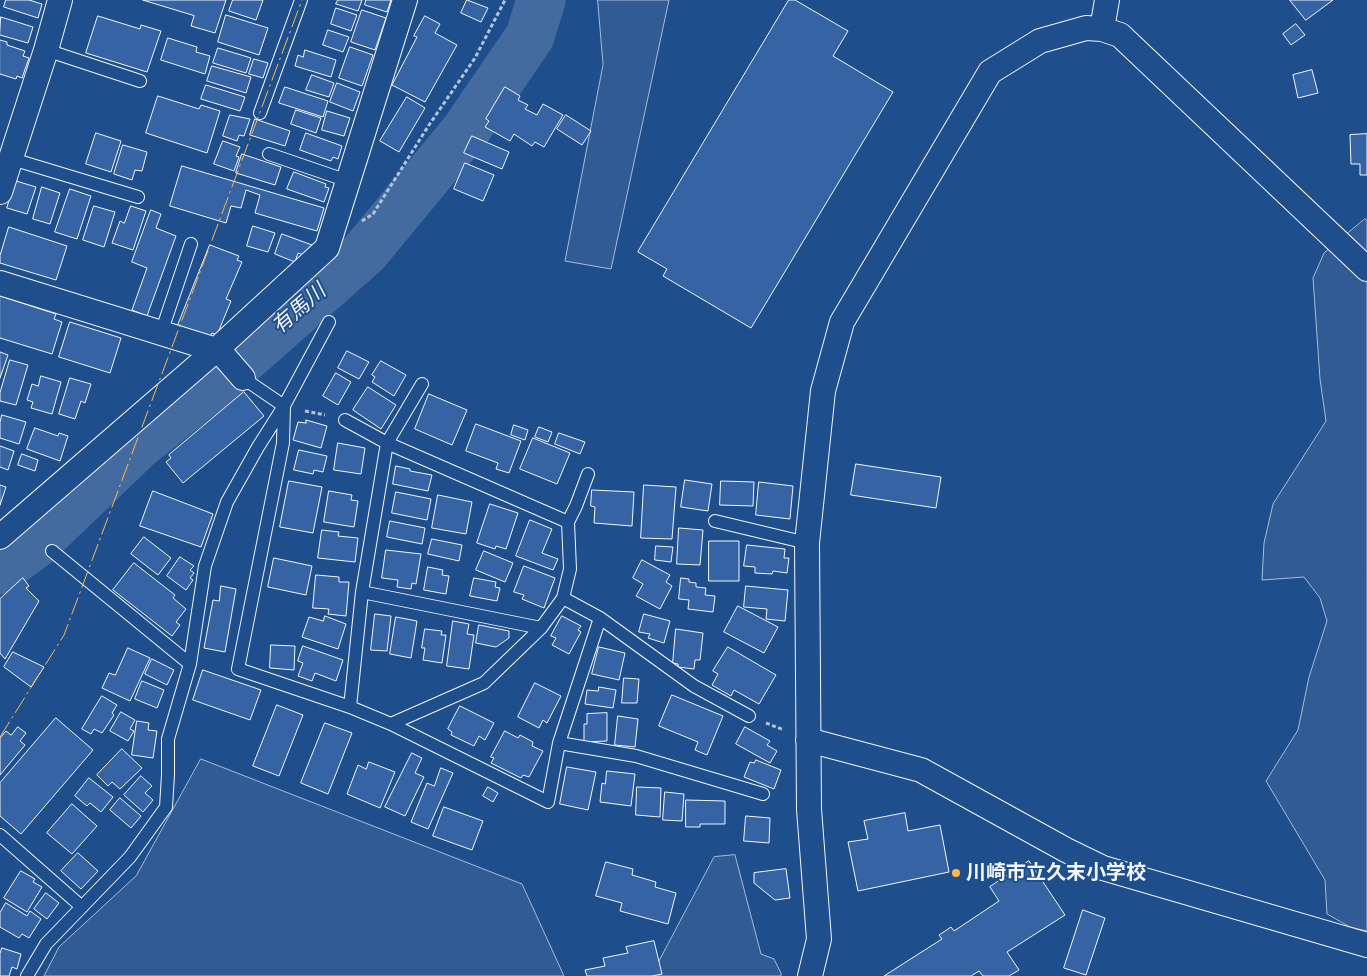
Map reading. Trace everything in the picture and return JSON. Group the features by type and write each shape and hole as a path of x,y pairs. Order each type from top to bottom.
{"street":[{"path":"0,192 12,159 60,0"},
{"path":"0,537 219,353 326,248 405,0"},
{"path":"1102,29 1107,0"},
{"path":"810,976 819,939 809,809 807,542 823,391 842,322 990,72 1040,41 1086,28 1102,29 1120,35 1367,269"},
{"path":"0,283 219,353 243,378"},
{"path":"808,740 921,770 1066,850 1103,868 1367,945"}],"lane":[{"path":"260,113 301,0"},
{"path":"46,50 140,81"},
{"path":"269,154 348,181"},
{"path":"12,159 138,197"},
{"path":"161,333 191,244"},
{"path":"27,976 46,944 130,857 166,806 168,739 190,664 205,566 227,502 284,406 329,322"},
{"path":"243,378 284,406"},
{"path":"350,707 362,592 387,443 422,384"},
{"path":"284,406 283,443 238,669 350,707 391,724 548,802 559,743 600,618"},
{"path":"345,420 387,443 568,522"},
{"path":"391,724 484,683 541,628 563,598 570,568 568,522 588,474"},
{"path":"715,521 807,542"},
{"path":"52,551 190,664"},
{"path":"362,592 541,628"},
{"path":"563,598 600,618 694,686 750,716"},
{"path":"559,743 636,756 763,794"},
{"path":"0,835 82,907"}],"path":[{"path":"326,248 373,214 475,58 505,0"},
{"path":"284,406 345,420"},
{"path":"750,716 808,740"}],"shaded area":[{"path":"598,0 669,0 611,269 565,261 603,65"},
{"path":"1365,219 1367,220 1367,931 1350,927 1327,914 1325,880 1266,781 1298,730 1309,677 1327,621 1320,598 1304,577 1262,580 1264,543 1273,504 1326,421 1320,379 1313,278 1324,253"},
{"path":"201,759 522,884 564,976 44,976 59,947 136,876"},
{"path":"735,855 761,954 774,959 781,976 651,976 714,857"}],"building":[{"path":"6,0 29,0 42,4 38,18 4,7"},
{"path":"143,0 226,0 215,33 191,26 194,16"},
{"path":"233,0 263,0 256,20 229,11"},
{"path":"338,0 362,0 358,11 336,4"},
{"path":"366,0 391,0 387,12 365,5"},
{"path":"467,0 488,8 481,22 461,13"},
{"path":"789,0 795,0 848,31 833,56 893,92 751,328 663,276 667,269 638,252"},
{"path":"1290,0 1333,0 1306,20"},
{"path":"336,8 357,15 351,31 331,24"},
{"path":"362,10 386,18 375,50 351,42"},
{"path":"226,15 268,28 259,55 218,42"},
{"path":"98,16 140,29 141,25 161,31 147,72 86,53"},
{"path":"425,16 440,24 435,33 457,45 425,102 392,85 417,37 414,36"},
{"path":"1,17 33,27 28,43 0,35"},
{"path":"1296,24 1305,35 1291,45 1283,34"},
{"path":"328,30 349,37 343,52 323,45"},
{"path":"168,38 197,47 196,52 210,56 205,74 161,60"},
{"path":"0,40 7,42 7,45 25,51 23,56 29,58 22,78 17,76 16,79 0,74"},
{"path":"350,47 373,55 362,86 339,78"},
{"path":"218,48 251,58 246,73 213,63"},
{"path":"305,50 336,60 331,77 295,66 298,55 303,57"},
{"path":"254,59 268,63 263,78 249,74"},
{"path":"212,66 251,77 246,93 207,81"},
{"path":"1312,70 1318,93 1298,98 1293,75"},
{"path":"312,75 334,83 329,97 306,90"},
{"path":"337,83 360,92 353,111 330,102"},
{"path":"206,85 245,97 240,111 201,99"},
{"path":"285,87 328,101 323,117 279,103"},
{"path":"505,87 520,96 518,100 528,105 525,109 537,115 543,104 563,115 544,147 535,142 532,146 514,134 510,141 485,127 489,121 486,119"},
{"path":"158,96 199,109 201,105 220,111 207,153 146,133"},
{"path":"407,97 425,108 399,152 380,141"},
{"path":"296,110 321,118 316,133 291,124"},
{"path":"327,111 350,118 344,136 322,130"},
{"path":"230,115 250,119 244,136 239,135 237,141 223,136"},
{"path":"566,115 591,131 582,145 557,129"},
{"path":"255,119 290,131 285,146 250,135"},
{"path":"96,133 121,141 111,172 86,164"},
{"path":"306,133 342,146 338,159 333,157 331,161 300,150"},
{"path":"1367,134 1367,175 1360,175 1360,164 1351,164 1350,135"},
{"path":"472,136 509,152 502,169 464,153"},
{"path":"223,141 240,147 236,156 239,157 234,171 214,164"},
{"path":"123,145 147,152 142,171 135,170 132,180 114,174"},
{"path":"242,154 281,167 275,185 236,173"},
{"path":"465,163 494,175 483,201 454,189"},
{"path":"182,166 324,208 317,231 255,213 260,195 246,190 241,208 231,206 226,223 170,206"},
{"path":"294,172 326,184 325,187 329,188 324,202 287,189"},
{"path":"16,181 36,187 27,214 7,208"},
{"path":"42,187 60,193 50,224 33,219"},
{"path":"70,189 91,196 77,239 55,232"},
{"path":"94,206 115,212 104,247 83,240"},
{"path":"131,206 146,211 133,250 112,243 120,221 124,223"},
{"path":"151,210 161,214 156,228 176,236 147,316 132,310 147,268 132,262"},
{"path":"253,226 275,233 268,252 247,246"},
{"path":"9,227 67,246 56,280 0,263 0,256"},
{"path":"282,234 312,245 308,257 298,253 295,262 275,254"},
{"path":"210,245 239,256 237,260 242,262 226,299 231,301 217,335 212,333 209,338 178,325"},
{"path":"0,296 56,314 54,319 62,322 52,354 0,338"},
{"path":"70,322 121,338 110,373 59,357"},
{"path":"347,351 369,362 359,379 338,368"},
{"path":"0,352 8,355 0,378"},
{"path":"10,360 28,365 16,405 0,401 0,393"},
{"path":"381,361 406,375 394,396 372,382 375,377 372,375"},
{"path":"336,373 351,382 338,405 323,396"},
{"path":"41,376 61,382 52,414 31,408 33,402 27,400 32,384 38,386"},
{"path":"70,378 91,384 85,403 81,401 75,419 59,414"},
{"path":"368,387 396,405 381,429 353,410"},
{"path":"244,392 264,416 183,483 166,462 171,458 169,455"},
{"path":"429,394 467,410 452,445 415,429"},
{"path":"2,415 26,422 19,444 0,438"},
{"path":"306,420 327,426 321,448 293,440 298,422 306,423"},
{"path":"476,424 521,441 509,473 496,469 498,463 466,451"},
{"path":"514,425 528,430 525,440 511,435"},
{"path":"539,427 552,432 548,442 535,437"},
{"path":"35,428 58,436 59,433 68,436 60,461 27,449"},
{"path":"559,433 585,442 580,454 555,444"},
{"path":"533,438 570,453 557,484 520,469"},
{"path":"338,443 365,448 361,474 334,470"},
{"path":"0,446 14,451 8,470 0,467"},
{"path":"299,450 327,456 323,472 314,470 313,474 294,470"},
{"path":"22,454 38,460 35,471 18,465"},
{"path":"856,464 941,477 936,508 851,495"},
{"path":"396,466 432,475 428,491 393,484"},
{"path":"685,480 712,484 708,511 681,507"},
{"path":"289,481 322,487 313,533 280,527"},
{"path":"721,481 754,482 753,506 720,505"},
{"path":"759,482 793,486 790,519 756,515"},
{"path":"0,485 6,487 0,505"},
{"path":"644,485 676,487 672,539 641,538"},
{"path":"592,490 634,492 632,526 594,523 595,507 591,506"},
{"path":"153,491 213,514 201,547 140,526"},
{"path":"329,491 352,495 351,500 358,501 354,527 324,522"},
{"path":"396,492 431,499 427,520 392,513"},
{"path":"438,495 472,502 466,534 432,528"},
{"path":"490,504 518,513 506,549 496,546 495,549 477,543"},
{"path":"530,520 552,529 542,553 558,559 553,570 516,556"},
{"path":"390,521 425,528 422,544 387,537"},
{"path":"679,528 703,530 700,565 677,564"},
{"path":"322,530 339,532 338,536 358,538 355,562 318,558"},
{"path":"144,537 171,558 158,575 131,554"},
{"path":"432,539 462,545 459,561 428,554"},
{"path":"709,541 739,541 739,581 709,581"},
{"path":"747,545 785,549 784,558 789,558 787,573 773,571 772,574 755,573 755,567 744,566"},
{"path":"656,546 673,547 671,562 655,560"},
{"path":"386,550 421,554 416,584 412,583 411,589 397,587 398,580 382,578"},
{"path":"484,551 513,563 505,582 476,570"},
{"path":"180,557 194,566 190,570 194,573 190,578 193,580 186,590 167,576"},
{"path":"274,558 312,566 306,595 268,587"},
{"path":"642,560 670,575 666,582 672,586 660,609 636,596 643,584 633,578"},
{"path":"134,563 175,595 173,598 186,609 176,622 180,625 172,636 113,590"},
{"path":"524,566 555,578 544,608 522,599 524,595 514,592"},
{"path":"428,567 443,570 442,575 449,576 446,594 424,590"},
{"path":"316,575 339,577 339,582 349,582 346,616 328,614 329,609 313,608"},
{"path":"23,578 29,586 26,588 39,601 5,659 0,653 0,599"},
{"path":"474,578 496,582 495,587 500,588 497,601 470,596"},
{"path":"681,578 689,579 689,582 696,583 696,587 706,588 705,595 715,596 713,612 688,609 689,600 679,599"},
{"path":"221,586 236,589 225,652 204,648 213,600 219,601"},
{"path":"746,586 788,590 785,621 766,619 767,609 744,607"},
{"path":"738,606 778,627 764,653 724,632"},
{"path":"375,614 391,616 387,651 371,650"},
{"path":"644,614 670,621 664,643 648,638 650,634 639,632"},
{"path":"325,616 346,624 338,649 302,637 309,617 323,621"},
{"path":"562,616 581,626 578,630 581,632 569,654 552,645 556,638 551,636"},
{"path":"396,617 417,621 411,658 390,654"},
{"path":"453,621 469,624 467,634 474,635 469,669 447,666"},
{"path":"479,625 509,631 509,638 496,647 476,643"},
{"path":"425,629 442,631 441,635 446,635 442,663 423,660 425,648 422,648"},
{"path":"676,629 703,633 700,660 695,660 694,669 678,667 678,664 673,663"},
{"path":"271,645 295,646 294,670 270,668"},
{"path":"303,646 343,660 336,681 315,673 312,681 298,676 303,663 298,661"},
{"path":"599,647 625,653 619,680 592,674"},
{"path":"728,647 776,675 759,704 734,690 731,696 712,685 718,674 713,671"},
{"path":"128,648 150,658 130,701 102,688 109,673 115,675"},
{"path":"13,652 44,667 31,687 4,667"},
{"path":"152,659 174,670 167,685 145,674"},
{"path":"203,670 261,690 250,720 193,700"},
{"path":"624,678 639,679 637,703 622,703"},
{"path":"142,681 164,690 157,708 135,699"},
{"path":"535,683 561,696 547,723 543,720 539,728 518,717"},
{"path":"599,687 616,690 613,708 585,704 587,690 598,691"},
{"path":"672,695 723,716 707,755 695,750 698,742 659,726"},
{"path":"102,696 117,705 112,713 114,715 102,733 94,729 91,734 82,729"},
{"path":"277,705 303,715 279,776 253,766"},
{"path":"460,706 494,723 485,740 479,736 474,746 451,735 452,732 448,729"},
{"path":"121,712 135,720 130,729 134,731 128,741 110,731"},
{"path":"607,713 607,741 584,742 584,724 587,724 587,714"},
{"path":"618,716 638,719 635,747 615,745"},
{"path":"56,718 93,750 21,834 0,816 0,783"},
{"path":"137,721 149,723 148,730 157,731 153,758 132,755"},
{"path":"325,723 352,733 328,794 301,783"},
{"path":"18,727 26,733 20,741 25,745 0,775 0,738 6,731 11,735"},
{"path":"745,727 770,741 767,745 777,751 770,763 736,744"},
{"path":"505,731 518,738 520,735 533,742 532,746 543,751 529,777 523,775 521,778 491,763 494,758 491,757"},
{"path":"122,749 142,768 120,789 112,782 108,786 97,775"},
{"path":"412,753 422,758 415,773 424,777 405,816 385,807"},
{"path":"756,760 781,770 774,789 744,777 750,762 754,763"},
{"path":"369,762 395,772 380,808 347,794 358,765 366,769"},
{"path":"567,767 596,772 588,810 560,804"},
{"path":"441,768 453,773 428,829 411,822 427,783 434,786"},
{"path":"607,771 635,774 631,806 600,802 602,783 605,784"},
{"path":"141,776 152,786 145,793 153,800 143,812 124,795"},
{"path":"89,778 113,797 101,812 90,803 87,806 75,796"},
{"path":"488,787 498,793 493,802 483,796"},
{"path":"637,787 661,788 660,817 636,815"},
{"path":"665,792 684,794 682,821 663,820"},
{"path":"120,798 141,816 131,828 110,810"},
{"path":"686,800 725,801 725,824 700,824 700,827 686,827"},
{"path":"72,804 97,826 72,854 47,833"},
{"path":"444,807 483,821 472,850 433,836"},
{"path":"905,813 908,831 940,825 949,872 858,891 848,842 868,839 864,821"},
{"path":"746,816 770,818 769,843 744,841"},
{"path":"78,853 98,871 81,889 61,871"},
{"path":"1029,861 1065,915 1007,952 1019,970 1009,976 983,976 979,971 971,976 884,976 942,939 939,935 951,927 954,931 999,901 990,887"},
{"path":"606,862 633,869 632,875 656,882 655,887 676,893 668,924 620,911 622,903 596,896"},
{"path":"786,869 790,898 775,900 754,883 754,873"},
{"path":"21,871 35,879 33,882 42,887 27,912 4,898"},
{"path":"46,893 59,903 47,919 34,909"},
{"path":"6,903 27,916 30,911 41,919 29,938 22,934 19,938 0,927 0,913"},
{"path":"1083,910 1105,918 1086,975 1064,968"},
{"path":"654,941 662,974 652,976 587,976 585,970 605,966 603,958 628,953 626,947"},
{"path":"2,948 21,954 17,969 12,967 9,976 0,976 0,954"}],"waterway":[{"name":"有馬川","path":"0,570 35,544 138,445 221,379 365,252 466,130 530,36 541,0"}],"power":[{"path":"0,737 64,635 302,0"}],"place":[{"name":"川崎市立久末小学校","path":"956,873"}]}
